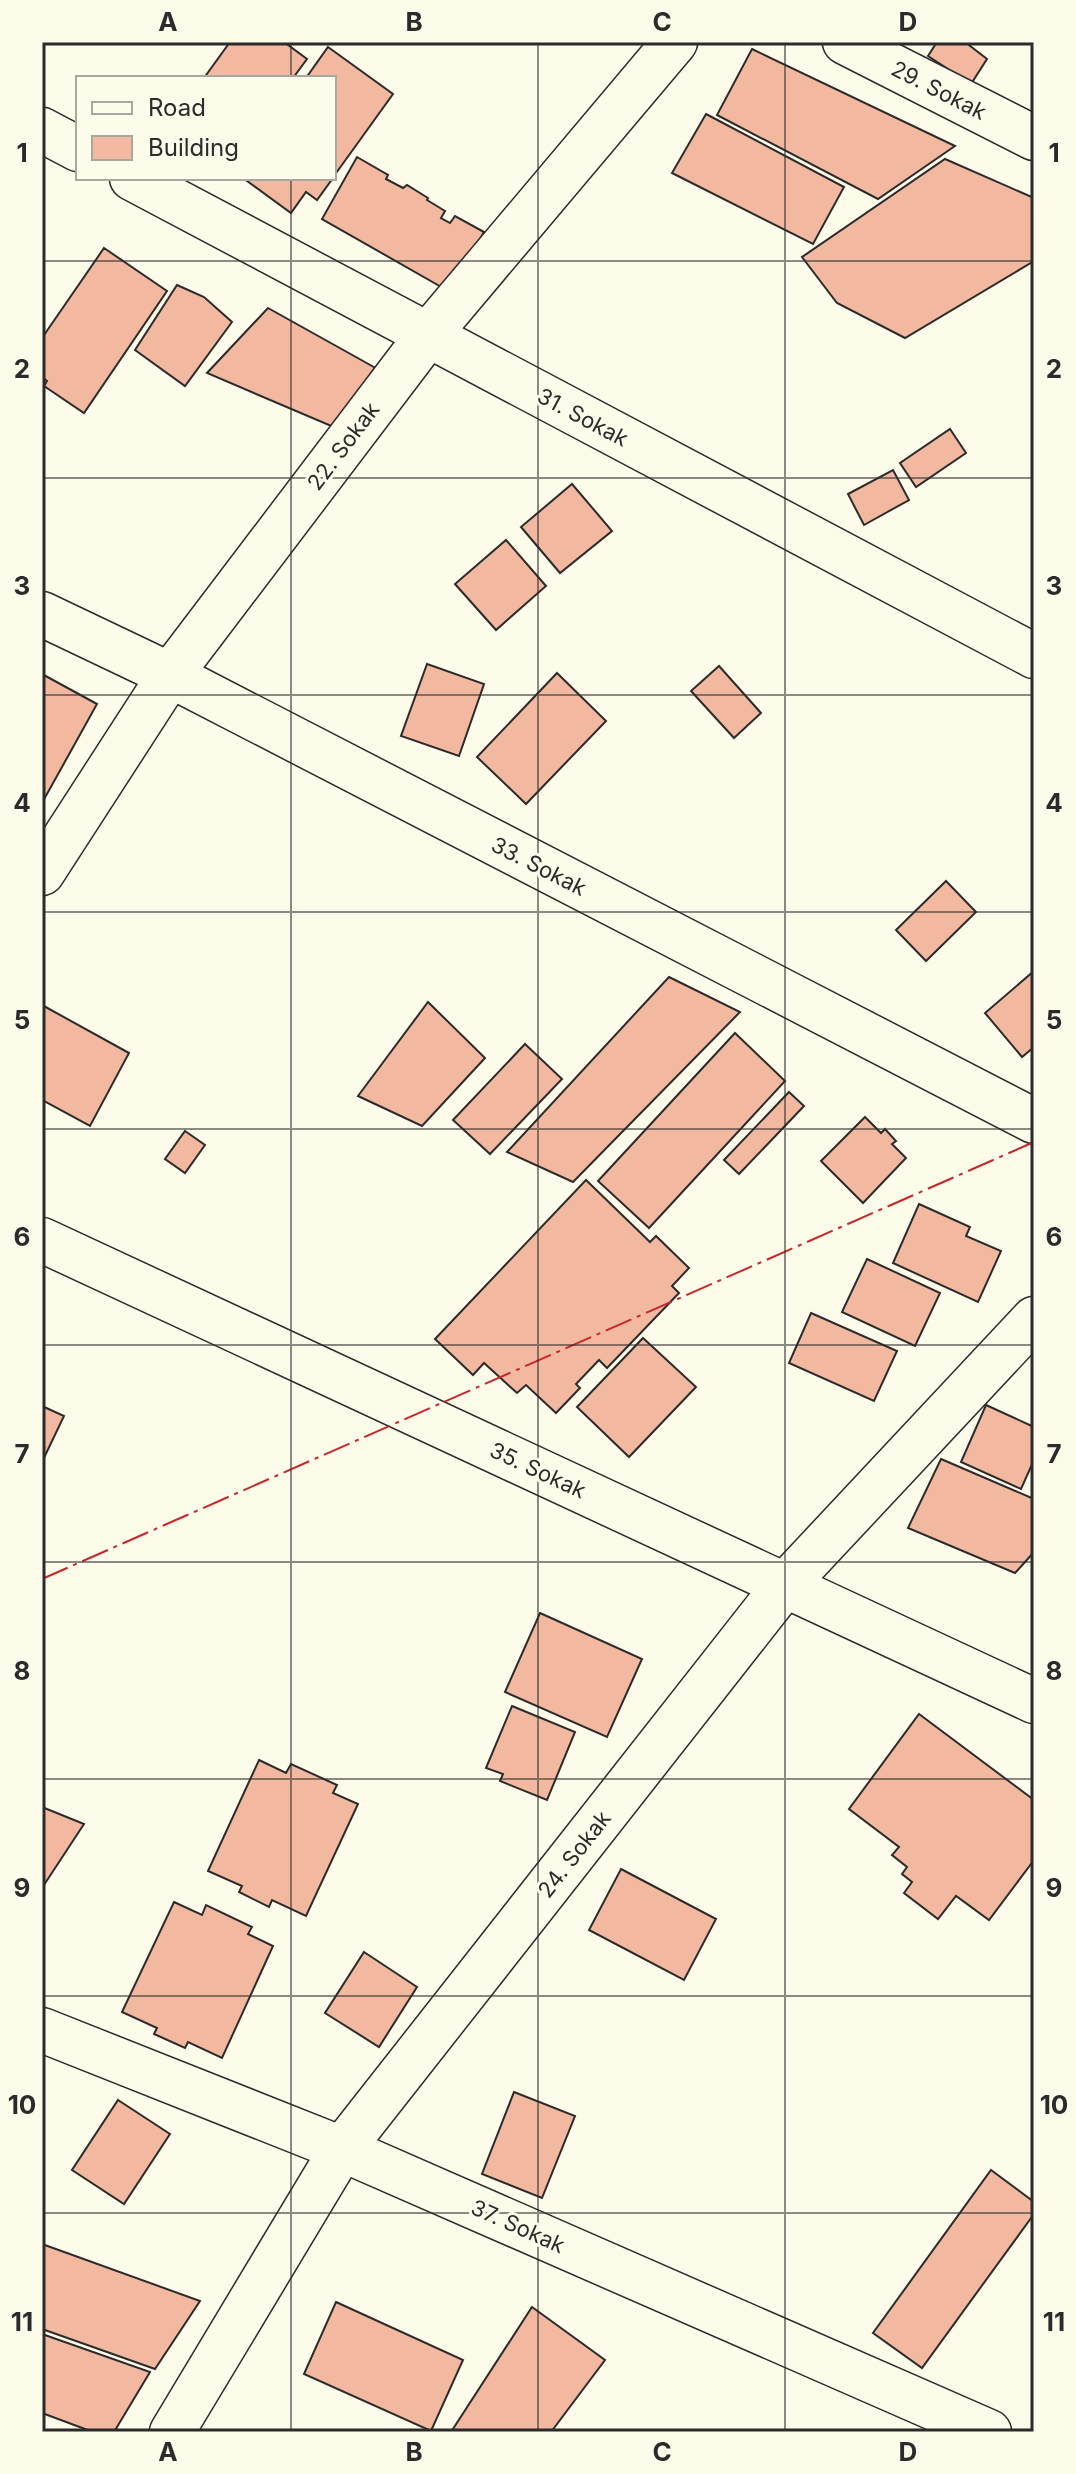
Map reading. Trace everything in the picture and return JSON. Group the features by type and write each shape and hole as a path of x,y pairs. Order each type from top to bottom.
{"street":[{"name":"22. Sokak","path":"42,873 170,675 428,335 675,42"},
{"name":"29. Sokak","path":"845,42 1034,138"},
{"path":"42,130 76,148"},
{"name":"31. Sokak","path":"136,180 1034,656"},
{"name":"33. Sokak","path":"42,614 170,675 1034,1121"},
{"name":"35. Sokak","path":"42,1240 1034,1701"},
{"name":"24. Sokak","path":"172,2432 342,2149 785,1585 1034,1319"},
{"name":"37. Sokak","path":"42,2030 342,2149 989,2432"}],"building":[{"path":"230,42 284,42 307,59 294,76 205,76"},
{"path":"937,42 965,42 987,59 971,84 928,56"},
{"path":"328,47 393,94 336,173 336,76 307,76"},
{"path":"752,49 955,146 878,199 717,115"},
{"path":"706,114 844,187 813,244 672,173"},
{"path":"357,157 388,175 386,179 403,188 407,185 428,198 445,211 441,218 450,223 455,216 484,232 450,292 322,219"},
{"path":"945,159 1034,198 1034,261 905,338 837,303 802,257"},
{"path":"246,180 332,180 317,200 306,192 291,213"},
{"path":"104,248 167,291 84,413 44,386 47,381 42,377 42,338"},
{"path":"177,285 204,297 232,322 185,386 135,350"},
{"path":"268,308 381,371 343,431 207,373"},
{"path":"950,429 966,453 916,487 900,463"},
{"path":"893,470 909,500 864,525 848,494"},
{"path":"572,484 612,531 560,573 521,527"},
{"path":"506,540 546,586 496,630 455,584"},
{"path":"427,664 484,684 459,756 401,736"},
{"path":"719,666 761,713 734,738 691,691"},
{"path":"557,673 606,721 526,804 477,757"},
{"path":"42,674 97,704 42,803"},
{"path":"946,881 976,912 926,961 896,930"},
{"path":"1034,971 1034,1047 1022,1057 985,1013"},
{"path":"669,977 740,1012 573,1182 507,1152"},
{"path":"428,1002 485,1058 422,1126 358,1096"},
{"path":"42,1005 129,1053 90,1126 42,1100"},
{"path":"735,1033 785,1081 649,1228 598,1181"},
{"path":"525,1044 562,1079 490,1154 453,1120"},
{"path":"789,1092 804,1106 739,1174 724,1160"},
{"path":"865,1117 881,1133 885,1129 896,1141 892,1144 906,1158 863,1203 821,1161"},
{"path":"185,1131 205,1145 185,1173 165,1159"},
{"path":"586,1180 650,1242 656,1236 689,1268 672,1286 679,1293 607,1368 599,1360 576,1384 580,1388 556,1413 526,1385 517,1393 484,1363 473,1375 435,1339"},
{"path":"919,1204 970,1227 966,1236 1001,1251 978,1302 893,1263"},
{"path":"867,1259 940,1293 915,1346 842,1312"},
{"path":"811,1313 897,1351 874,1401 789,1363"},
{"path":"643,1338 696,1387 629,1457 577,1407"},
{"path":"986,1405 1034,1427 1034,1460 1021,1489 961,1462"},
{"path":"42,1406 64,1416 42,1462"},
{"path":"941,1459 1034,1499 1034,1552 1015,1573 908,1528"},
{"path":"540,1613 642,1659 607,1737 505,1692"},
{"path":"512,1706 575,1732 547,1800 500,1781 503,1774 486,1768"},
{"path":"919,1714 1034,1800 1034,1860 989,1920 956,1896 938,1919 904,1893 912,1882 902,1874 907,1867 892,1855 899,1847 849,1809"},
{"path":"259,1760 286,1773 291,1764 337,1785 333,1793 358,1804 306,1916 272,1900 269,1907 239,1892 242,1886 208,1871"},
{"path":"42,1807 84,1824 42,1888"},
{"path":"621,1869 716,1919 684,1980 589,1930"},
{"path":"174,1902 202,1915 206,1905 252,1927 248,1934 273,1946 222,2058 188,2042 185,2048 154,2034 157,2028 122,2012"},
{"path":"364,1952 417,1987 379,2047 325,2013"},
{"path":"514,2092 575,2116 542,2198 482,2174"},
{"path":"118,2100 170,2134 124,2204 72,2170"},
{"path":"991,2170 1034,2202 1034,2214 922,2368 873,2333"},
{"path":"42,2244 200,2301 155,2369 42,2329"},
{"path":"336,2302 463,2360 431,2431 304,2374"},
{"path":"532,2307 605,2360 551,2432 451,2432"},
{"path":"42,2334 150,2372 114,2432 93,2432 42,2413"}],"power":[{"path":"42,1579 1034,1142"}]}
